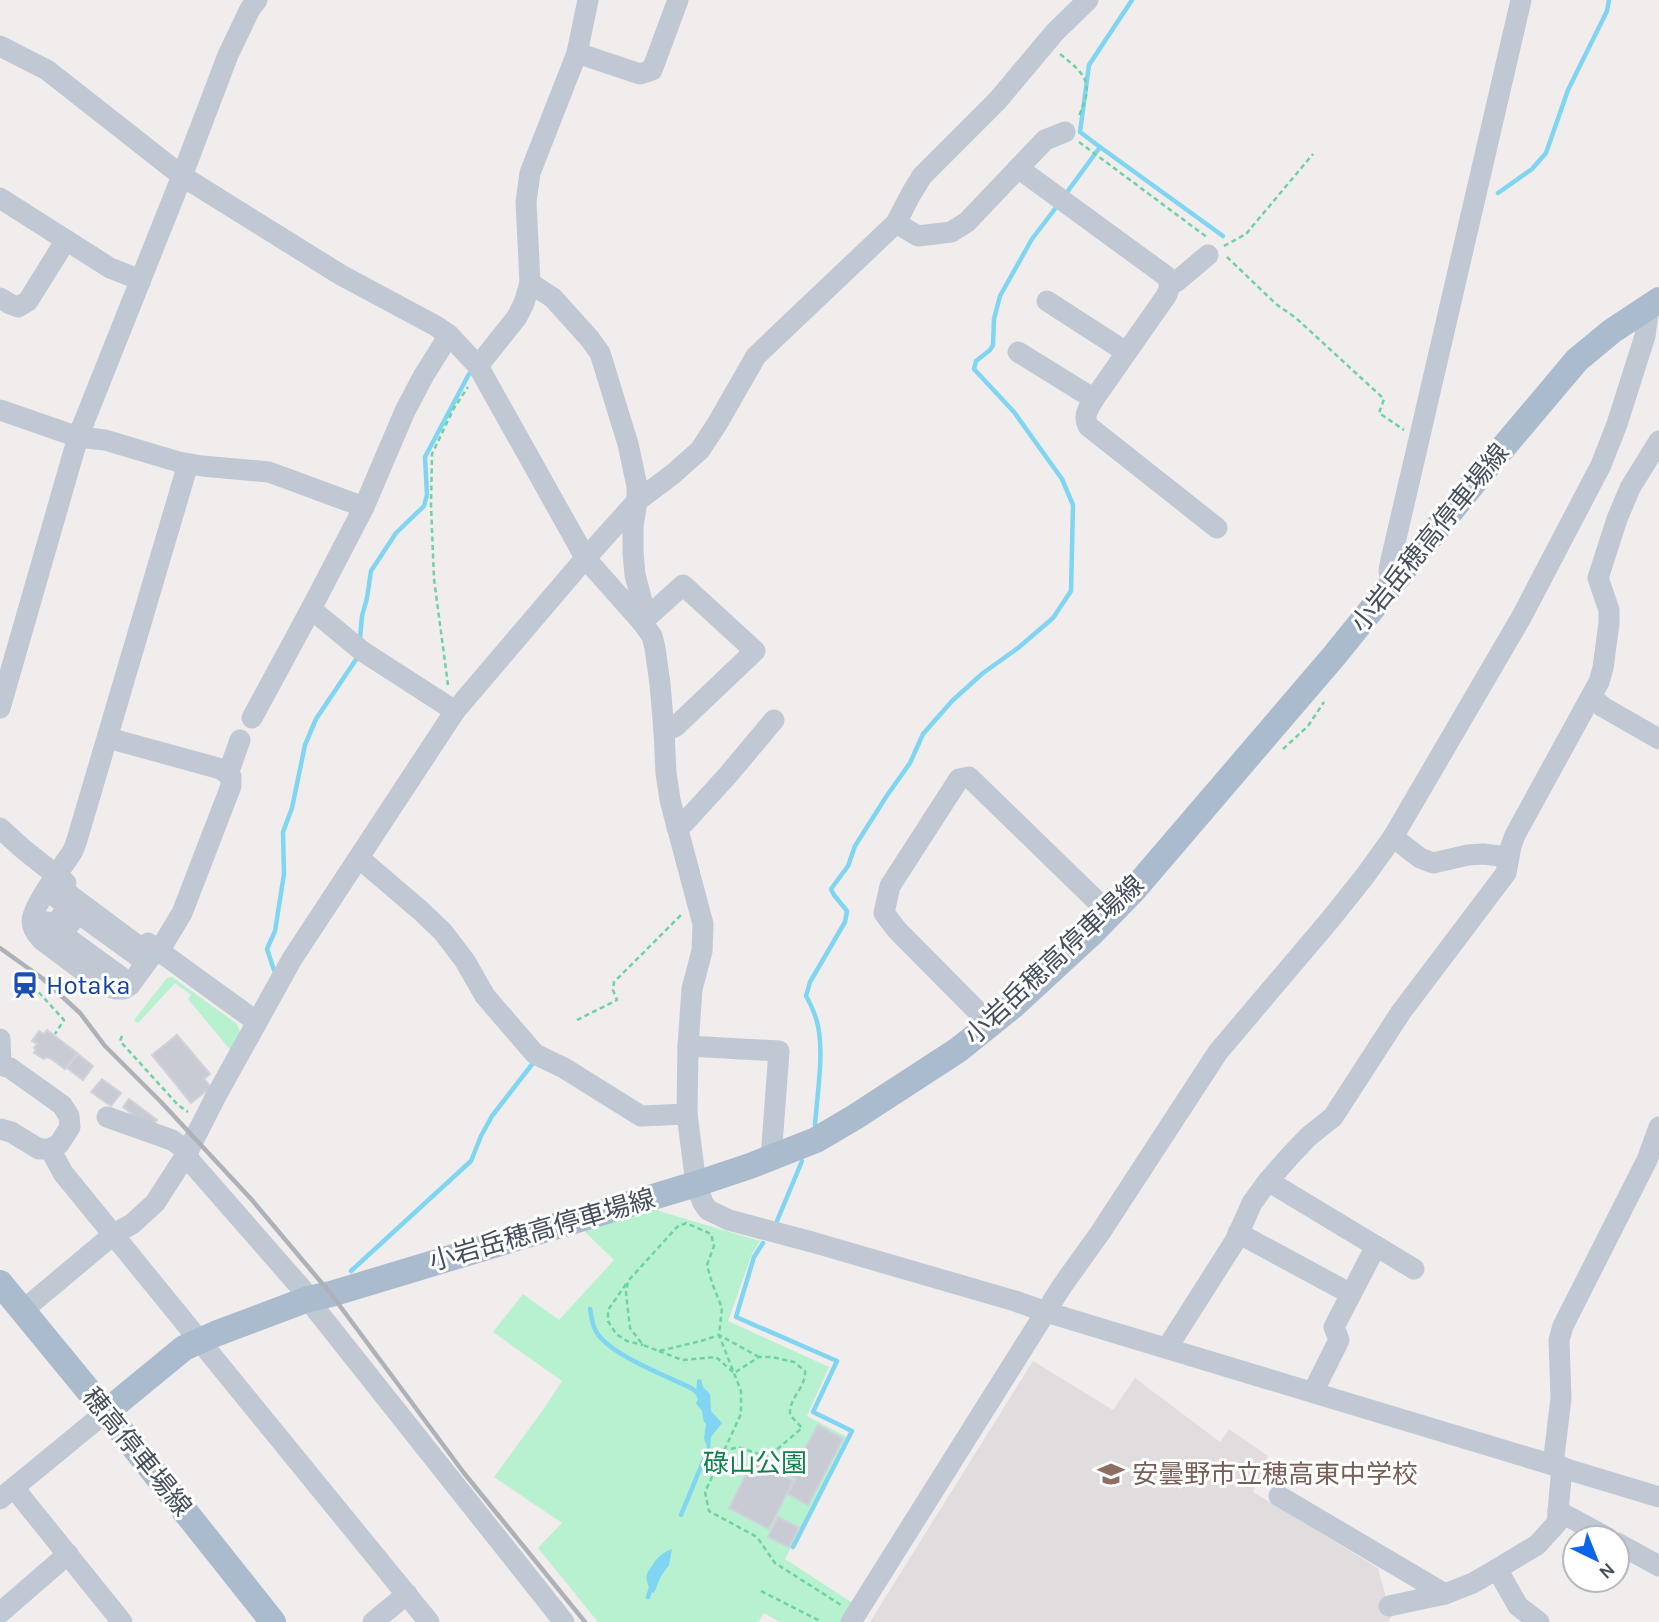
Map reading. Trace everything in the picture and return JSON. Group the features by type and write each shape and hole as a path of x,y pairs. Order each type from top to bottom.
{"main road":[{"name":"小岩岳穂高停車場線","path":"106,1412 184,1348 201,1340 308,1298 331,1294 696,1184 771,1158 816,1140 958,1050 1014,1005 1110,914 1334,656 1577,360 1612,331 1654,304"},
{"name":"穂高停車場線","path":"0,1283 273,1622"}],"street":[{"path":"0,708 78,437 228,55 257,0"},
{"path":"478,366 517,317 524,303 530,283 526,202 530,173 577,53 588,0"},
{"path":"577,53 640,74 652,70 678,0"},
{"path":"22,1311 155,1203 187,1155 194,1137 298,949 453,711 637,501 700,450 718,424 756,356 896,223 922,176 998,100 1055,32 1088,0"},
{"path":"1394,581 1388,573 1521,0"},
{"path":"0,46 47,69 182,176 341,275 449,335 478,366 586,559 652,636 664,731 666,774 677,828 703,923 702,951 692,989 687,1114 696,1184 708,1210 729,1220 1015,1301 1659,1497"},
{"path":"896,223 918,236 951,232 967,222 1045,140 1065,132"},
{"path":"1018,168 1166,276 1169,282 1166,296 1086,411 1085,419 1088,426 1217,528"},
{"path":"0,198 110,268 140,282"},
{"path":"0,298 18,307 28,301 66,240"},
{"path":"1169,282 1176,282 1208,255"},
{"path":"530,283 553,298 600,354 628,444 637,486 633,552 635,575 643,605 642,622"},
{"path":"1046,301 1126,352"},
{"path":"854,1618 1062,1286 1100,1233 1218,1052 1337,912 1393,837 1522,616 1601,465 1617,424 1654,304"},
{"path":"251,718 364,507 405,411 424,374 449,335"},
{"path":"1018,352 1094,400"},
{"path":"0,411 78,437 105,440 188,464 268,472 364,507"},
{"path":"1167,1348 1236,1241 1252,1203 1308,1137 1340,1108 1401,1012 1506,873 1515,835 1599,682 1609,610 1598,578 1616,519 1630,488 1659,441"},
{"path":"150,952 152,955 130,985 124,989 116,989 101,984 42,940 31,924 38,904 72,853 188,464"},
{"path":"642,622 683,586 755,650 675,727 664,731"},
{"path":"311,608 362,651 453,711"},
{"path":"1592,698 1659,739"},
{"path":"677,828 728,775 774,720"},
{"path":"108,738 221,769 231,778 231,786 182,914 150,952 139,957 78,913 62,934 121,977 106,978 46,933 44,927 48,922 54,927 68,906 56,897 66,893 150,952"},
{"path":"228,774 240,740"},
{"path":"990,1024 897,930 884,913 890,886 959,779 969,777 1110,914"},
{"path":"0,828 150,952 257,1022"},
{"path":"1393,837 1420,858 1433,863 1468,855 1509,857"},
{"path":"359,858 443,932 465,961 485,996 535,1054 564,1068 640,1116 687,1114"},
{"path":"0,1039 0,1065 10,1068 62,1105 69,1116 71,1127 59,1144 50,1149 39,1149 11,1132 0,1129"},
{"path":"688,1046 779,1051 771,1158"},
{"path":"107,1117 172,1140 183,1148 191,1163 308,1299 564,1622"},
{"path":"1389,1606 1445,1594 1473,1583 1537,1545 1557,1523 1561,1398 1559,1340 1563,1326 1647,1160 1659,1127"},
{"path":"50,1149 63,1173 429,1622"},
{"path":"1268,1181 1414,1269"},
{"path":"1238,1233 1351,1294"},
{"path":"1313,1392 1339,1340 1334,1327 1376,1246"},
{"path":"106,1412 7,1494 68,1554 122,1622"},
{"path":"1279,1496 1445,1594"},
{"path":"1558,1511 1582,1524"},
{"path":"1631,1551 1659,1566"},
{"path":"0,1613 68,1554"},
{"path":"1497,1569 1518,1606 1539,1622"},
{"path":"373,1622 407,1594"}],"path":[{"path":"1208,255 1246,234 1313,154"},
{"path":"453,711 434,579 432,454 478,366"},
{"path":"577,1020 617,1000 613,990 614,982 696,899"},
{"path":"33,986 64,1020 55,1034"},
{"path":"122,1036 120,1041 178,1105 202,1123"},
{"path":"734,1373 716,1357 682,1360 627,1341 616,1334 608,1321 608,1310 628,1280 677,1227 686,1223 711,1234 714,1245 707,1265 722,1308 719,1335 734,1373 741,1391 741,1414 705,1492 709,1511 757,1537 775,1563 854,1618"},
{"path":"628,1280 626,1293 630,1328 643,1345"},
{"path":"659,1351 719,1335 759,1357 794,1362 805,1371 805,1380 790,1405 790,1415 802,1427 768,1457 738,1447 724,1451"},
{"path":"734,1373 759,1357"},
{"path":"761,1591 822,1622"}],"shaded area":[{"name":"安曇野市立穂高東中学校","path":"1033,1361 1113,1410 1135,1378 1220,1442 1229,1429 1268,1456 1253,1492 1378,1568 1391,1616 1388,1622 870,1622"}],"green space":[{"path":"172,977 237,1024 241,1035 232,1052 188,999 191,995 175,983 138,1023 134,1020 167,978"},
{"name":"碌山公園","path":"656,1206 659,1211 760,1241 752,1254 728,1321 829,1367 807,1416 847,1437 785,1559 854,1604 842,1622 780,1622 764,1613 758,1622 598,1622 538,1548 562,1523 494,1477 562,1381 493,1332 523,1294 559,1320 614,1260 581,1228"}],"water":[{"path":"701,1379 703,1387 710,1394 711,1411 722,1423 711,1437 710,1451 703,1461 707,1446 704,1439 706,1424 696,1403 697,1380"},
{"path":"672,1549 669,1565 654,1593 650,1591 647,1573 659,1557"}],"building":[{"name":"Hotaka","path":"47,1030 77,1053 65,1069 50,1058 44,1059 34,1053 37,1044 32,1041 39,1031 44,1034"},
{"path":"177,1035 210,1074 204,1079 211,1087 191,1103 152,1055"},
{"path":"78,1054 93,1066 83,1080 67,1068"},
{"path":"102,1079 121,1093 111,1106 91,1092"},
{"path":"129,1099 157,1120 150,1128 123,1107"},
{"path":"818,1425 843,1439 808,1505 788,1494 796,1479 790,1476"},
{"path":"753,1461 793,1481 769,1529 729,1508"},
{"path":"778,1517 799,1528 789,1547 768,1537"}],"waterway":[{"path":"1065,195 1100,147 1080,132 1089,65 1132,0"},
{"path":"1498,193 1532,169 1546,153 1568,90 1607,11 1609,0"},
{"path":"1100,147 1223,236"},
{"path":"815,1125 820,1037 816,1018 806,996 810,982 845,922 847,911 831,889 848,866 855,846 910,763 923,734 952,701 983,673 1053,618 1071,591 1073,505 1062,479 1014,412 974,369 976,361 993,345 994,319 1000,296 1032,239 1058,205"},
{"path":"360,638 371,571 396,533 424,506 427,495 425,457 469,374"},
{"path":"274,970 267,949 275,931 284,874 283,832 292,808 305,745 316,719 357,658"},
{"path":"351,1271 471,1161 492,1116 533,1063"},
{"path":"777,1221 802,1161"},
{"path":"763,1243 754,1257 736,1317 837,1361 813,1412 852,1431 793,1547"},
{"path":"590,1309 593,1325 610,1346 632,1360 693,1389 699,1395"},
{"path":"681,1515 705,1457"},
{"path":"648,1597 652,1585"}],"railway":[{"path":"0,948 42,978 80,1013 105,1046 252,1200 331,1294 464,1473 585,1622"}],"place":[{"name":"Hotaka","path":"25,985"},
{"name":"安曇野市立穂高東中学校","path":"1111,1474"}]}
